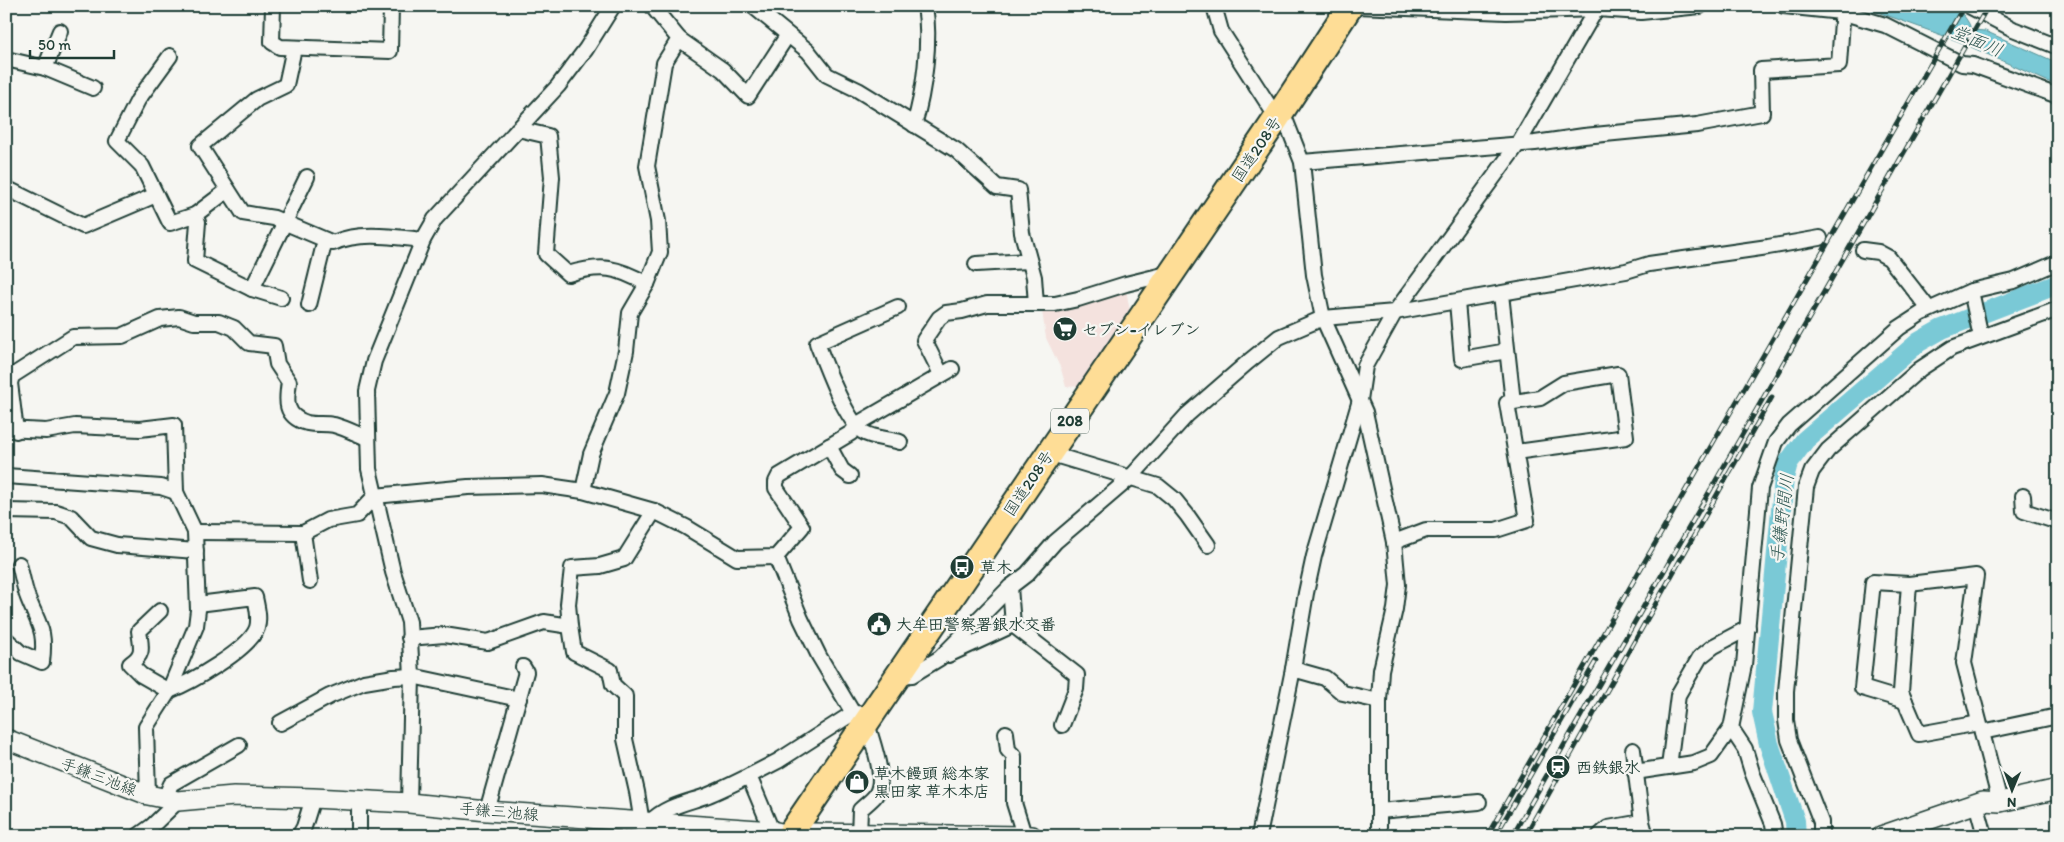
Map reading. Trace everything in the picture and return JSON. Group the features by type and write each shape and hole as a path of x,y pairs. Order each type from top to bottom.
{"highway":[{"name":"国道208号","path":"784,834 864,717 897,676 944,610 1350,6"}],"main road":[{"name":"手鎌三池線","path":"6,739 164,798 234,796 409,803 645,826 784,834 810,832 1028,835"},
{"path":"1881,836 1983,801 2000,802 2058,790"}],"street":[{"path":"273,6 272,42 280,47 390,51 391,6"},
{"path":"409,803 412,676 409,622 393,572 369,469 368,391 374,360 423,240 435,219 558,86 580,57 612,6"},
{"path":"652,6 679,39 723,70 748,96 787,36"},
{"path":"753,6 808,52 826,75 858,90 956,150 997,187 1018,190 1022,233 1034,277 1036,304"},
{"path":"914,126 920,104 929,26 925,6"},
{"path":"1214,6 1221,31 1279,114 1302,162 1314,275 1323,318 1365,412 1394,542 1398,585 1395,610 1381,670 1379,701 1379,836"},
{"path":"1357,6 1506,12 1597,8 1641,12 1700,6"},
{"path":"1784,6 1842,9 1885,25 1962,64 1973,65 2058,96"},
{"path":"1969,6 2013,29 2058,47"},
{"path":"1259,836 1294,669 1306,592 1314,556 1360,400 1365,366 1395,312 1518,144 1597,8"},
{"path":"1302,162 1518,144 1697,125 1762,113 1761,70 1840,65 1842,9"},
{"path":"45,68 60,31"},
{"path":"584,491 591,454 617,393 626,351 630,313 647,284 660,252 658,221 647,166 664,63 679,39"},
{"path":"294,48 286,85 256,99 200,146 243,213 274,218 333,243 345,238 387,236 423,240"},
{"path":"170,56 138,100 117,141 142,166 170,223 195,215 228,190"},
{"path":"6,59 45,68 94,88"},
{"path":"518,129 548,136 552,178 546,254 568,274 590,267 608,268 631,275 647,284"},
{"path":"252,289 307,177"},
{"path":"6,188 83,226 156,195"},
{"path":"195,215 198,222 195,261 252,289 281,298"},
{"path":"940,658 1010,587 1027,574 1055,542 1130,478 1187,415 1279,338 1323,318 1395,312 1626,271 1649,264 1820,238"},
{"path":"310,305 325,240"},
{"path":"1863,250 1878,252 1889,258 1930,309"},
{"path":"976,264 1029,261"},
{"path":"1635,772 1694,763 1711,756 1731,728 1739,696 1748,628 1760,488 1776,442 1789,425 1899,328 1930,309 1971,291 2014,281 2058,262"},
{"path":"195,532 303,533 328,520 357,515 375,496 468,486 542,485 584,491 654,511 686,527 737,558 776,557 802,527 776,488 779,476 851,433 859,423 947,371 924,340 939,318 946,313 987,304 1055,304 1172,273"},
{"path":"1971,291 1981,337"},
{"path":"1501,294 1513,402"},
{"path":"1457,302 1462,359 1507,351"},
{"path":"898,306 816,343 834,388 857,426 864,433 900,442"},
{"path":"1821,836 1821,822 1789,740 1786,720 1786,691 1806,487 1812,471 1828,450 1920,369 1952,348 2058,309"},
{"path":"164,798 146,728 169,691 196,626 198,604 195,532 176,492 174,425 140,429 75,426 46,432 11,430 10,383 12,376 73,337 122,336 160,320 179,317 194,322 219,322 234,328 249,343 274,346 277,364 289,382 286,400 288,409 297,418 307,423 334,425 368,438"},
{"path":"1394,542 1426,530 1496,530 1527,520 1507,403 1540,398 1564,383 1618,374 1626,437 1516,452"},
{"path":"828,446 842,470 850,476"},
{"path":"1048,454 1158,486 1174,499 1208,545"},
{"path":"6,476 161,487 176,492"},
{"path":"2023,496 2024,511 2058,522"},
{"path":"6,511 56,512 71,517 91,538 117,545 196,551"},
{"path":"654,511 624,559 600,566 572,568 568,604 574,652 610,670 613,685 625,696 625,739 645,826 658,814 677,805 705,796 749,776 864,717"},
{"path":"303,533 310,581"},
{"path":"776,557 819,656 864,717 880,772 880,785 876,795 860,810 854,834"},
{"path":"6,639 21,653 42,662 44,644 42,628 27,597 19,564"},
{"path":"1905,701 1862,688 1873,582 1909,584 1976,576 1964,663 2000,802"},
{"path":"1909,584 1901,692 1919,734 1980,728 2058,716"},
{"path":"1010,587 1013,625 1077,675 1076,689 1062,725"},
{"path":"169,691 185,684 234,653 247,642 257,628 258,613 255,597 198,604"},
{"path":"160,611 139,631 141,652 139,658 130,664 142,675 169,691"},
{"path":"410,638 444,635 488,642 544,622 570,626"},
{"path":"897,676 912,675 940,658 1013,625"},
{"path":"1669,767 1678,695 1700,657 1714,646 1748,628"},
{"path":"487,811 526,672 523,666"},
{"path":"1294,669 1325,678 1344,693 1379,701"},
{"path":"280,723 330,696 364,682 394,677 412,676 519,699"},
{"path":"1731,728 1745,749 1752,772 1774,824 1775,836"},
{"path":"1006,733 1008,750 1014,756 1014,803 1028,835"},
{"path":"138,836 152,826 171,784 239,745"},
{"path":"1599,836 1608,828 1644,829 1633,750"},
{"path":"749,776 784,834"},
{"path":"299,836 304,827 313,798"},
{"path":"359,801 359,836"},
{"path":"1379,811 1479,802"},
{"path":"1976,803 1985,836"}],"shaded area":[{"path":"1126,289 1130,312 1081,386 1066,387 1061,369 1046,338 1042,311"}],"water":[{"name":"堂面川","path":"1861,6 1929,6 1936,9 1951,6 1965,17 1971,30 1985,31 2058,63 2058,86 1958,41"}],"waterway":[{"name":"手鎌野間川","path":"1796,836 1795,821 1769,744 1762,712 1784,478 1788,463 1805,440 1919,342 1942,329 2058,284"}],"railway":[{"path":"1487,836 1964,6"},
{"path":"1512,836 1988,6"},
{"path":"1525,836 1772,397"},
{"path":"1501,826 1596,661"}],"place":[{"name":"セブン-イレブン","path":"1065,329"},
{"name":"草木","path":"962,567"},
{"name":"大牟田警察署銀水交番","path":"879,624"},
{"name":"西鉄銀水","path":"1558,767"},
{"name":"草木饅頭 総本家 黒田家 草木本店","path":"857,782"}]}
